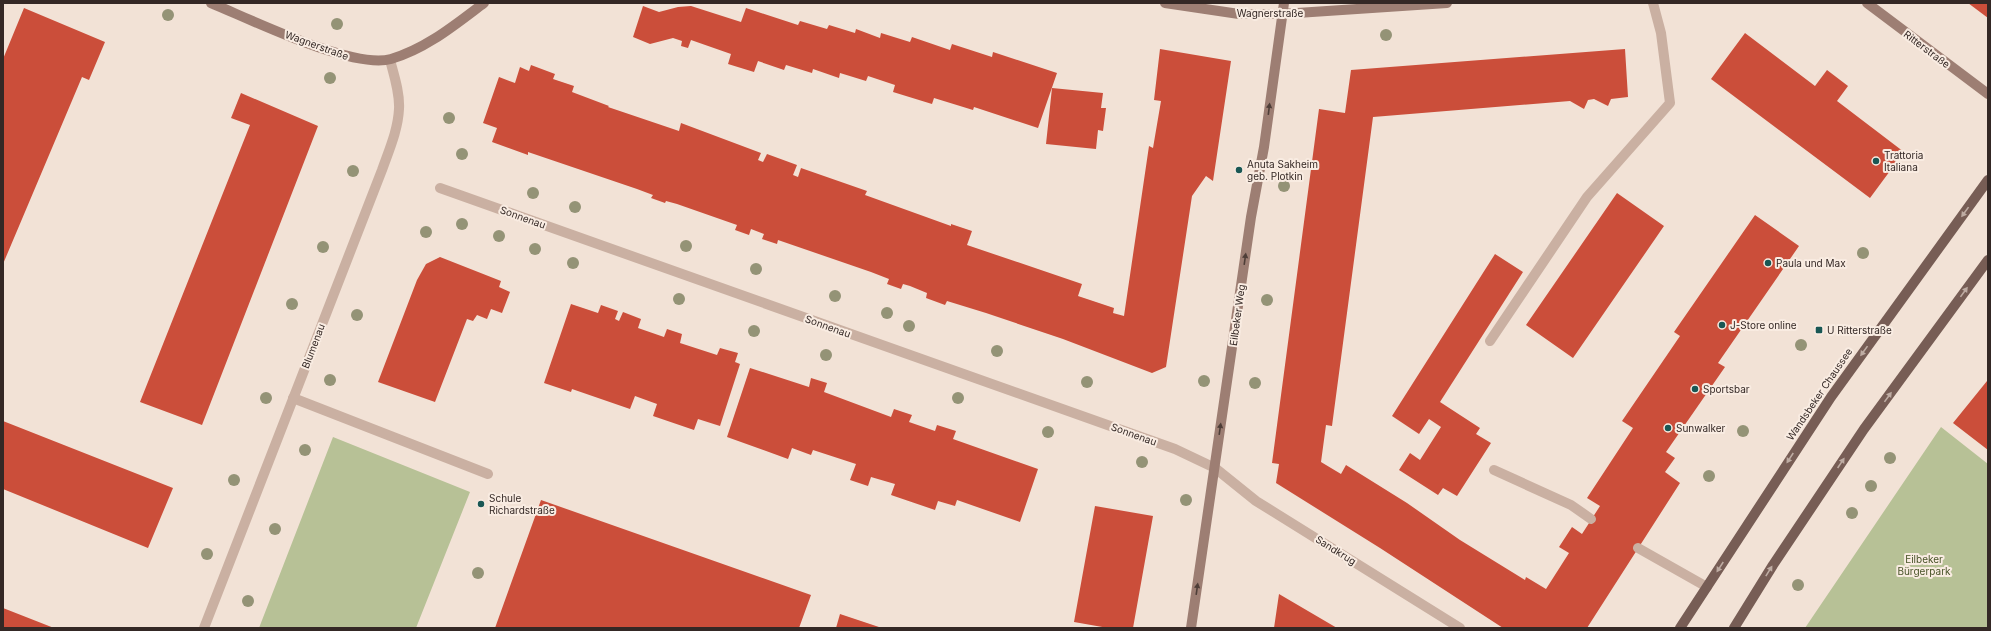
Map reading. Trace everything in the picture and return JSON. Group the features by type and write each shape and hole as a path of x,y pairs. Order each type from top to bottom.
{"main road":[{"name":"Wagnerstraße","path":"210,3 346,57 374,61 390,60 422,46 484,3"},
{"name":"Wagnerstraße","path":"1165,3 1239,14 1282,14 1447,3"},
{"name":"Eilbeker Weg","path":"1191,628 1251,216 1264,147 1284,3"},
{"name":"Ritterstraße","path":"1867,3 1988,94"},
{"name":"Wandsbeker Chaussee","path":"1680,628 1831,397 1988,180"},
{"path":"1734,628 1773,565 1864,429 1988,260"}],"street":[{"path":"1490,341 1587,197 1670,103 1661,33 1653,3"},
{"name":"Blumenau","path":"204,628 382,170 397,126 399,108 397,89 390,60"},
{"name":"Sonnenau","path":"440,188 1175,449 1215,468"},
{"path":"293,398 488,474"},
{"name":"Sandkrug","path":"1215,468 1256,501 1460,628"},
{"path":"1494,470 1571,505 1591,519"},
{"path":"1638,548 1707,587"}],"green space":[{"name":"Eilbeker Bürgerpark","path":"1941,427 1988,464 1988,628 1805,628"},
{"path":"333,437 470,492 416,628 259,628"}],"building":[{"path":"1968,3 1988,3 1988,18"},
{"path":"643,6 659,12 678,7 691,6 741,22 746,8 798,25 800,21 827,29 829,25 855,33 856,29 880,38 881,33 910,42 912,37 950,50 952,44 992,57 993,52 1057,73 1038,128 974,107 973,110 934,98 932,104 893,92 895,85 868,76 866,81 840,73 839,78 813,69 812,73 786,65 784,70 758,61 754,72 728,64 731,54 691,40 688,48 681,46 682,41 673,38 650,44 633,37"},
{"path":"24,8 105,42 89,80 82,77 3,264 3,59"},
{"path":"1745,33 1815,86 1827,70 1848,86 1837,101 1904,152 1870,198 1711,79"},
{"path":"1160,49 1231,61 1213,181 1206,176 1192,196 1166,367 1152,373 1063,339 986,313 947,301 945,305 926,298 927,293 910,286 903,284 901,289 887,284 889,279 871,272 778,240 777,244 762,239 764,234 751,229 749,235 735,230 737,225 677,204 666,201 665,203 651,198 653,195 637,189 528,152 528,155 492,142 497,128 483,123 499,77 515,83 520,67 529,71 531,65 555,74 553,79 574,86 572,92 609,106 608,107 679,131 681,123 761,153 758,160 763,162 767,154 797,165 793,175 798,177 801,168 867,191 865,195 951,226 951,224 972,231 967,245 1082,284 1078,296 1114,308 1113,313 1124,316 1149,146 1153,148 1161,101 1154,100"},
{"path":"1625,49 1628,97 1611,99 1608,106 1594,99 1588,100 1584,109 1570,101 1373,117 1332,426 1326,425 1321,462 1341,474 1346,465 1407,503 1460,540 1525,580 1526,577 1546,589 1569,553 1559,547 1572,527 1582,534 1600,506 1587,498 1633,428 1622,421 1680,336 1674,332 1755,215 1799,246 1718,363 1725,367 1666,452 1675,458 1665,472 1680,483 1587,628 1503,628 1380,548 1276,483 1279,464 1272,463 1319,109 1345,113 1351,70"},
{"path":"1052,88 1103,93 1101,108 1106,108 1103,131 1098,130 1096,149 1046,144"},
{"path":"241,93 318,126 202,425 140,402 250,125 231,118"},
{"path":"1617,193 1664,226 1573,358 1526,325"},
{"path":"1495,254 1523,272 1440,402 1480,428 1476,434 1491,443 1457,496 1443,488 1438,495 1399,470 1410,453 1420,460 1441,427 1429,419 1419,434 1392,416"},
{"path":"440,257 501,281 499,287 510,292 502,313 491,309 487,319 477,315 473,321 467,319 435,402 378,382 417,280 426,264"},
{"path":"571,304 598,313 601,305 618,311 615,319 619,321 623,312 641,319 638,328 664,337 667,329 682,334 680,343 717,355 720,348 738,353 735,362 740,364 720,426 698,419 694,430 653,416 657,404 635,396 630,409 572,389 571,392 544,383"},
{"path":"750,368 809,387 811,378 827,383 824,392 891,417 894,409 912,415 909,422 935,431 937,425 956,431 953,439 1038,469 1020,522 957,500 955,506 938,501 935,510 891,495 895,484 871,477 868,486 850,480 856,464 813,450 811,455 792,448 788,459 727,437"},
{"path":"1987,381 1988,382 1988,450 1953,423"},
{"path":"3,421 173,488 148,548 3,489"},
{"path":"541,500 811,595 799,628 495,628"},
{"path":"1095,506 1153,516 1133,628 1108,628 1074,622"},
{"path":"1279,594 1337,628 1274,628"},
{"path":"3,608 54,628 3,628"},
{"path":"840,614 882,628 836,628"}],"place":[{"name":"Trattoria Italiana","path":"1876,161"},
{"name":"Anuta Sakheim geb. Plotkin","path":"1239,170"},
{"name":"Paula und Max","path":"1768,263"},
{"name":"J-Store online","path":"1722,325"},
{"name":"U Ritterstraße","path":"1819,330"},
{"name":"Sportsbar","path":"1695,389"},
{"name":"Sunwalker","path":"1668,428"},
{"name":"Schule Richardstraße","path":"481,504"}]}
